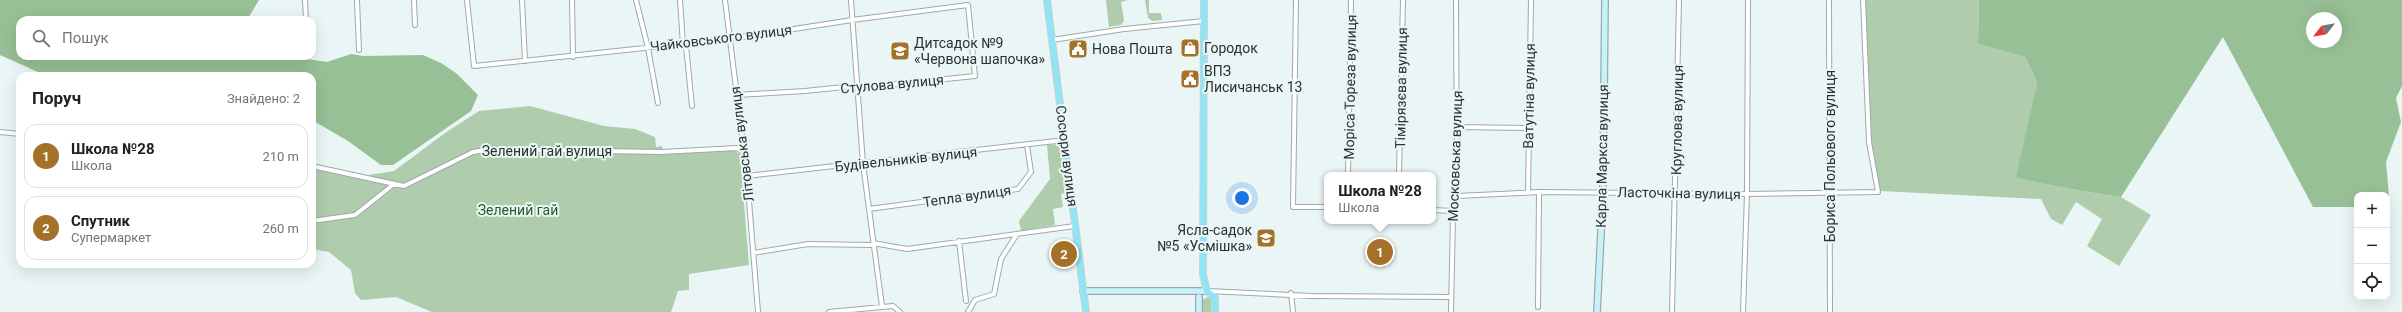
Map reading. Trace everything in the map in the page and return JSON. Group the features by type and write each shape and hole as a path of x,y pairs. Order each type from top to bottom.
{"main road":[{"name":"Сосюри вулиця","path":"1047,0 1086,312"},
{"path":"1204,0 1204,275 1207,291 1215,298 1215,312"}],"street":[{"path":"305,0 306,16"},
{"path":"357,0 359,50"},
{"path":"414,0 415,25"},
{"name":"Чайковського вулиця","path":"467,0 474,66 573,57 729,39 852,20 968,5"},
{"path":"522,0 525,61"},
{"path":"572,0 573,57"},
{"path":"636,0 648,48 658,103"},
{"path":"680,0 683,44 686,46 692,106"},
{"name":"Літовська вулиця","path":"725,0 747,176 758,312"},
{"path":"851,0 863,164 882,306"},
{"path":"1296,0 1293,207 1324,207"},
{"name":"Моріса Тореза вулиця","path":"1348,172 1351,0"},
{"name":"Тімірязєва вулиця","path":"1399,172 1403,0"},
{"name":"Московська вулиця","path":"1451,312 1453,211 1457,196 1456,0"},
{"name":"Ватутіна вулиця","path":"1528,193 1531,0"},
{"name":"Карла Маркса вулиця","path":"1597,312 1603,192 1605,0"},
{"name":"Круглова вулиця","path":"1672,312 1676,194 1679,0"},
{"path":"1743,312 1747,194 1748,0"},
{"name":"Бориса Польового вулиця","path":"1829,0 1831,194 1830,312"},
{"name":"Ласточкіна вулиця","path":"1457,196 1539,192 1831,194 1878,192 1869,142 1863,0"},
{"name":"Стулова вулиця","path":"736,95 805,91 854,86 858,88 975,76 968,5"},
{"path":"1052,40 1124,29 1204,21"},
{"path":"1457,127 1528,128"},
{"path":"0,132 16,134"},
{"name":"Будівельників вулиця","path":"747,176 1065,140"},
{"name":"Тепла вулиця","path":"869,209 1018,189 1031,172 1027,145"},
{"name":"Зелений гай вулиця","path":"316,167 404,186 473,152 491,149 661,152 737,148 743,152"},
{"path":"316,220 355,215 394,184"},
{"path":"1538,307 1539,192"},
{"path":"1436,210 1453,211"},
{"path":"753,253 808,244 873,244 906,248 1075,226"},
{"path":"968,312 975,300 994,294 1002,259 1017,234"},
{"path":"959,241 966,301"},
{"path":"1190,290 1199,297"},
{"path":"1083,292 1190,290 1291,293 1312,296 1451,297"},
{"path":"1199,297 1207,291"},
{"path":"1291,293 1293,312"},
{"path":"1199,297 1199,312"},
{"path":"829,312 882,306 893,306 900,312"}],"green space":[{"path":"0,0 259,0 249,16 16,16 16,60 314,60 327,62 351,54 363,56 423,55 441,63 456,73 478,95 471,111 393,165 381,165 348,141 316,122 316,72 38,72 0,55"},
{"path":"1106,0 1128,0 1121,2 1124,21 1121,25 1109,27"},
{"path":"1145,0 1149,0 1149,13 1161,13 1162,20 1152,21 1148,18"},
{"path":"1865,0 1979,0 1978,44 2025,57 2037,82 2017,178 2121,197 2151,215 2119,266 2087,246 2102,219 2076,202 2062,225 2051,219 2041,199 1880,191 1871,142"},
{"path":"1979,0 2402,0 2402,86 2396,98 2401,122 2386,162 2389,192 2354,192 2354,207 2313,207 2223,37 2121,197 2016,178 2037,82 2025,57 1978,44"},
{"name":"Зелений гай","path":"530,106 604,126 635,129 655,137 656,147 662,146 663,154 731,149 740,154 749,265 689,274 689,290 678,291 671,312 432,312 396,297 361,300 355,293 351,270 329,252 316,250 316,168 356,177 394,171 445,133 479,111"},
{"path":"1061,144 1065,193 1061,194 1063,207 1053,209 1055,225 1021,231 1019,221 1050,179 1047,145"},
{"path":"1208,297 1212,300 1213,312 1202,312 1202,300"}],"place":[{"name":"Городок","path":"1190,48"},
{"name":"Нова Пошта","path":"1078,49"},
{"name":"Дитсадок №9 «Червона шапочка»","path":"900,51"},
{"name":"ВПЗ Лисичанськ 13","path":"1190,79"},
{"name":"Ясла-садок №5 «Усмішка»","path":"1266,238"},
{"name":"Школа №28","path":"1380,252"},
{"name":"Спутник","path":"1064,254"}]}
